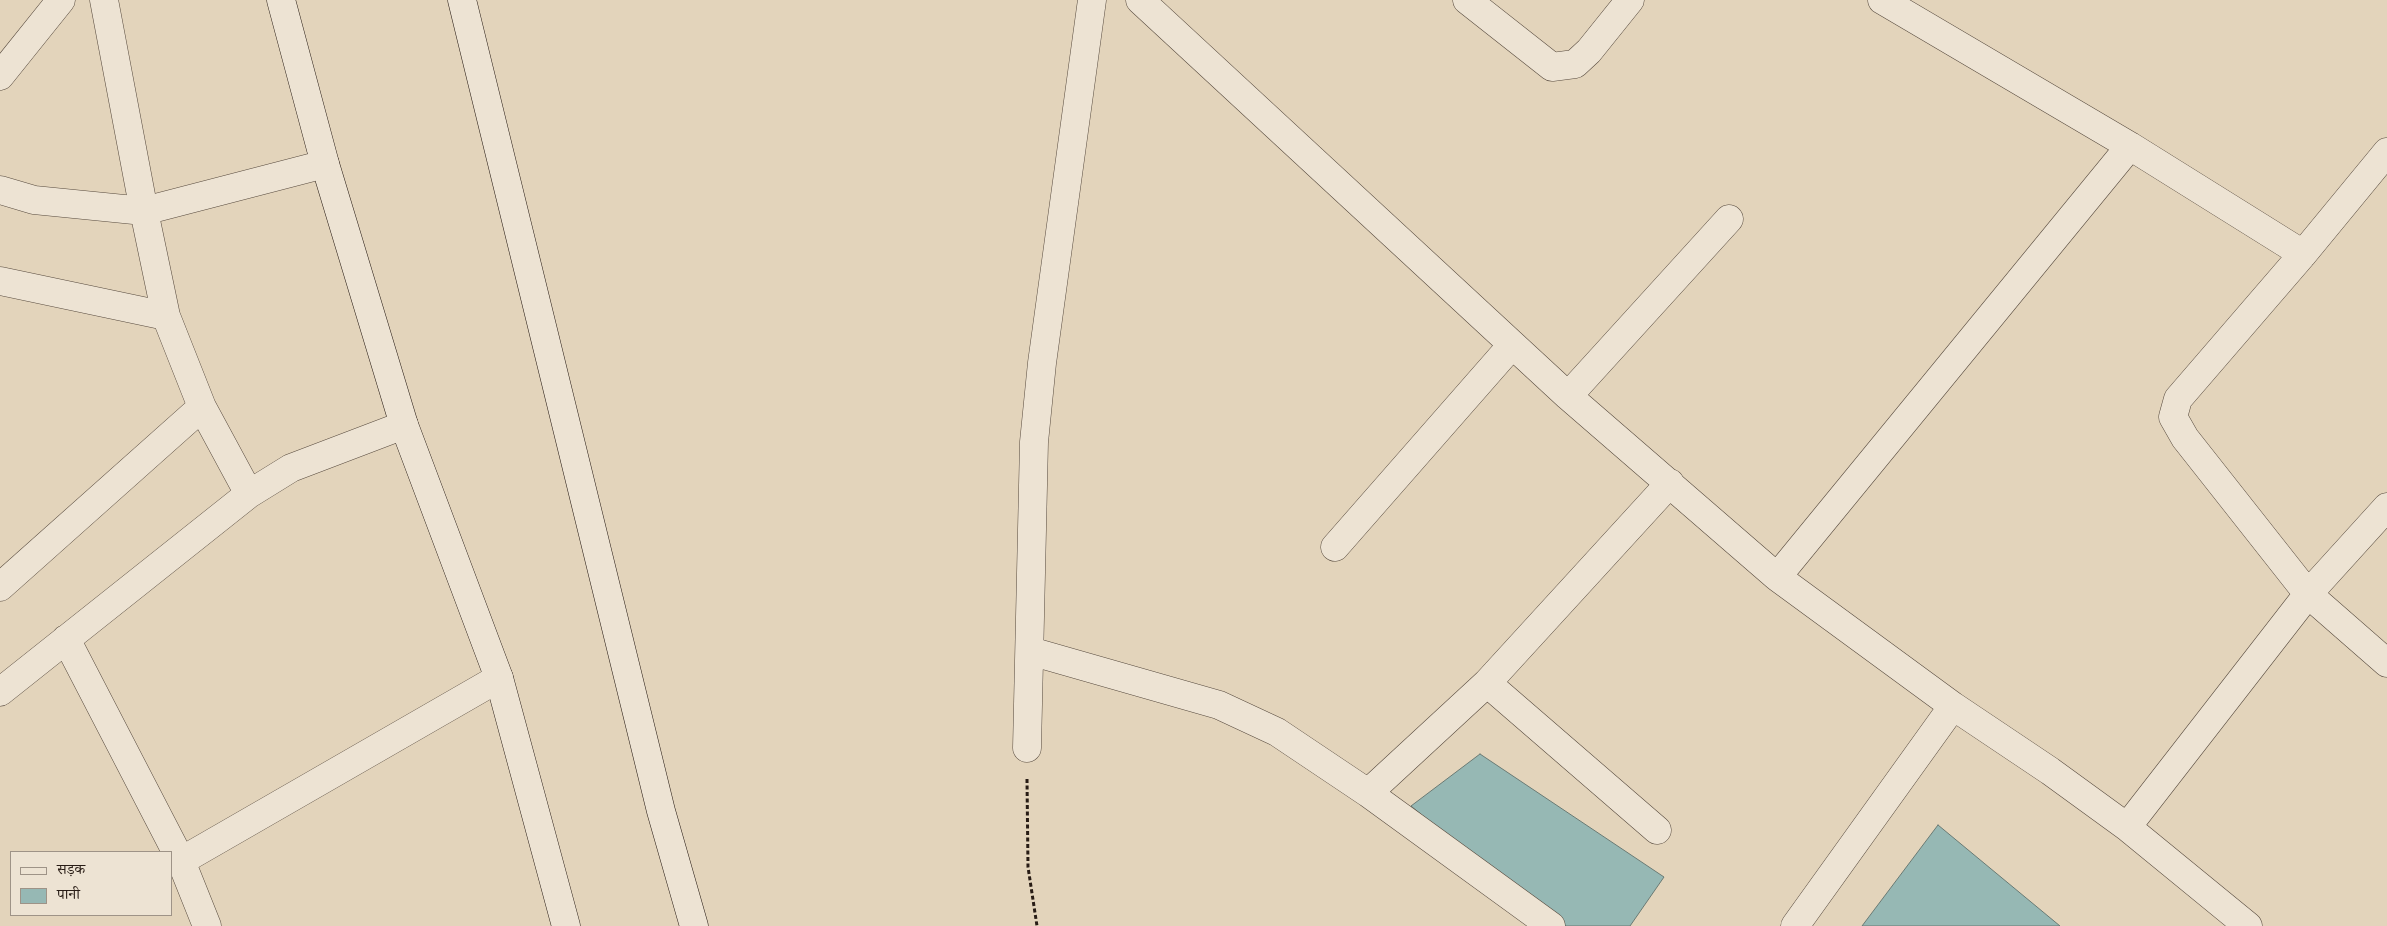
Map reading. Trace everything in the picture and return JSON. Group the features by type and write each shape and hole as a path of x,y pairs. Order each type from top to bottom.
{"street":[{"path":"0,76 61,0"},
{"path":"104,0 166,316 202,407 249,494"},
{"path":"282,0 325,164 404,426 499,678 566,926"},
{"path":"462,0 661,811 694,926"},
{"path":"1027,748 1034,442 1041,373 1092,0"},
{"path":"1140,0 1568,396 1777,577 1953,706 2050,771 2127,827 2248,926"},
{"path":"1467,0 1552,67 1575,64 1630,0"},
{"path":"1882,0 2130,146 2303,254"},
{"path":"1777,577 2130,146"},
{"path":"2387,152 2303,254 2178,399 2173,417 2185,438 2308,594 2387,663"},
{"path":"0,190 34,200 144,211 325,164"},
{"path":"1568,396 1729,219"},
{"path":"0,280 166,316"},
{"path":"1335,547 1512,345"},
{"path":"0,587 202,407"},
{"path":"0,692 249,494 291,468 404,426"},
{"path":"1368,794 1487,684 1670,483"},
{"path":"2127,827 2308,594 2387,507"},
{"path":"66,639 181,861 207,926"},
{"path":"1030,651 1219,705 1277,732 1368,794 1551,926"},
{"path":"181,861 499,678"},
{"path":"1487,684 1656,830"},
{"path":"1795,926 1953,706"}],"path":[{"path":"1027,748 1028,867 1037,926"}],"water":[{"path":"1480,754 1664,877 1630,926 1559,926 1541,914 1411,806"},
{"path":"1938,825 2060,926 1862,926"}]}
